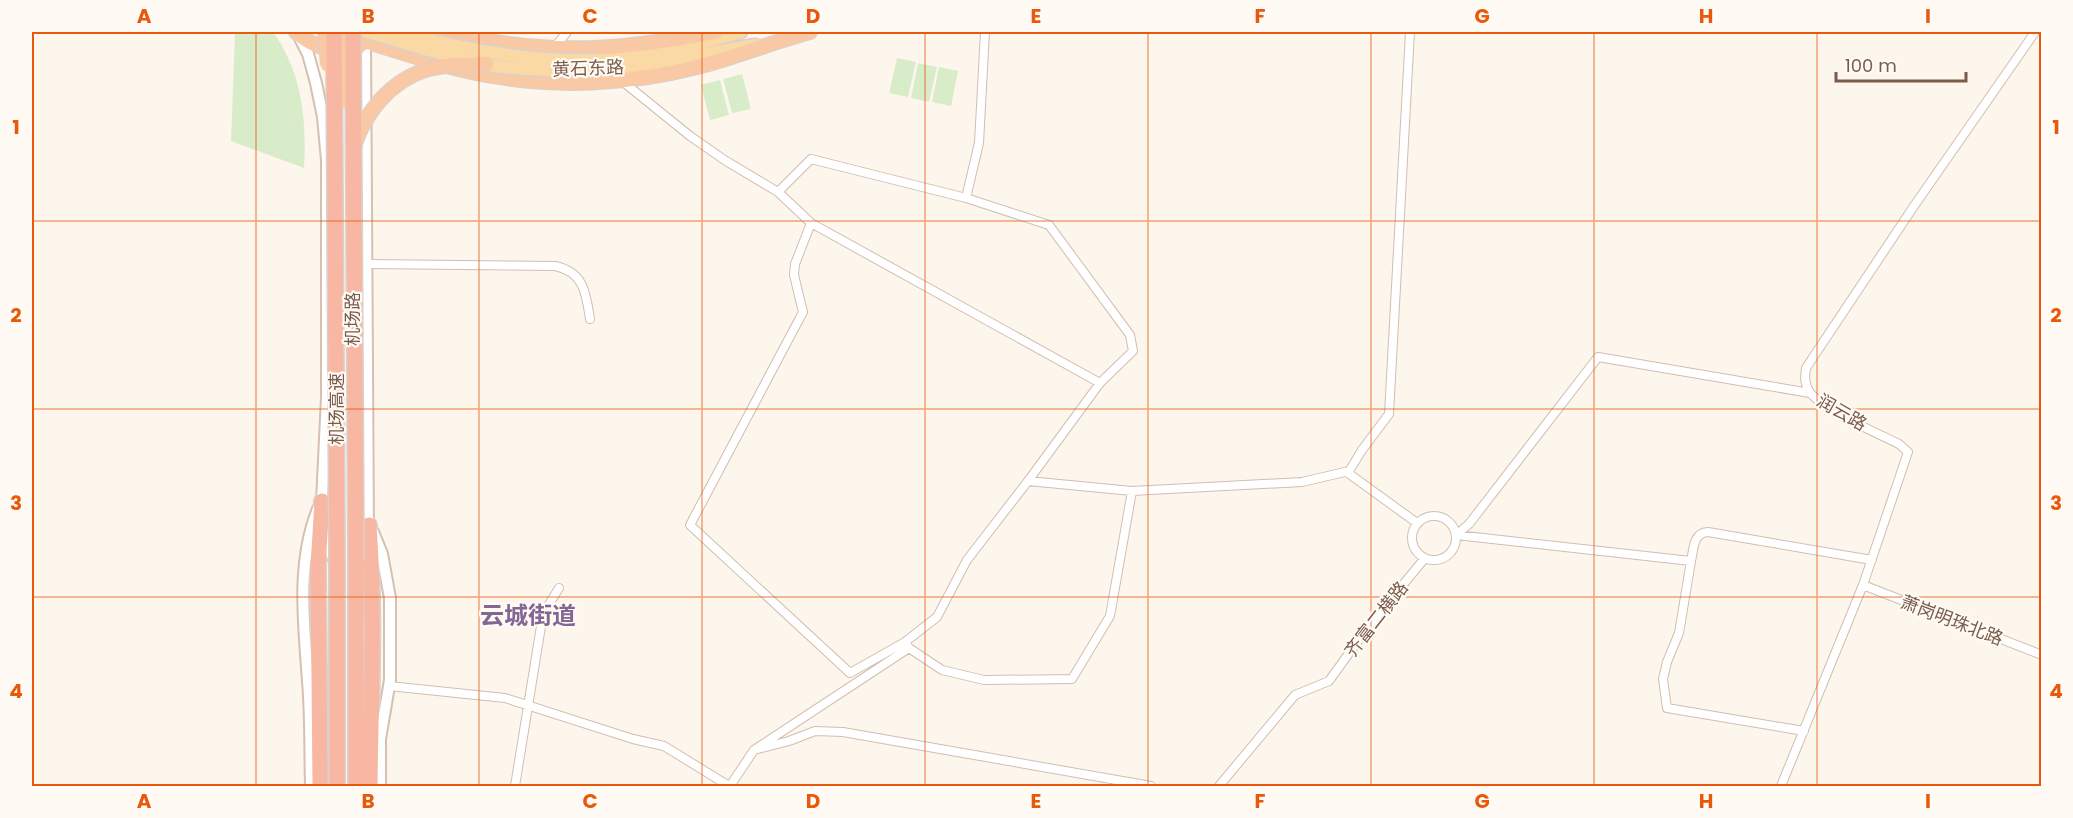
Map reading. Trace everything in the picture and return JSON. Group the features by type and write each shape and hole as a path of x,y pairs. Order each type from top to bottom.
{"highway":[{"path":"296,32 315,45 331,50 356,49 363,34 392,50 473,72 511,79 572,82 621,80 695,68 772,42"},
{"name":"机场路","path":"325,32 336,163 359,572 358,786"},
{"name":"机场高速","path":"334,32 335,786"},
{"name":"机场路","path":"335,786 334,566 346,340 351,156 340,32"},
{"path":"389,32 388,40 392,50"},
{"path":"439,63 433,54 432,43 440,32 503,44 554,49 602,49 715,32"},
{"name":"黄石东路","path":"772,42 810,32"},
{"name":"机场高速","path":"358,786 363,34"},
{"path":"351,156 369,113 400,83 426,70 486,64"},
{"path":"320,786 318,567 322,501"},
{"path":"369,525 374,650 370,786"}],"main road":[{"path":"296,32 308,54 324,125 327,177 327,397 322,501 334,566"},
{"name":"黄石东路","path":"400,32 455,46 516,57 572,60 599,65 679,49 741,32"},
{"path":"359,572 369,525 367,174 363,34"},
{"name":"黄石东路","path":"363,34 486,64 543,69 599,65 639,66 772,42"},
{"path":"327,177 339,170 352,169 367,174"},
{"path":"353,476 369,525 382,554 389,588 389,686 380,739 380,786"},
{"path":"311,786 304,569 309,530 322,501"}],"street":[{"path":"554,49 567,32"},
{"path":"966,198 979,143 985,32"},
{"path":"1028,481 1132,491 1302,482 1348,471 1389,414 1410,32"},
{"name":"润云路","path":"1781,786 1863,585 1908,453 1899,444 1824,404 1809,393 1804,380 1806,368 2035,32"},
{"path":"621,80 690,136 778,192 811,224 1100,383"},
{"path":"389,686 505,698 633,739 664,746 729,786 754,750 907,645 937,617 967,560 1100,383 1133,351 1130,335 1049,225 966,198 811,159 778,192"},
{"path":"811,224 795,264 794,275 803,312 690,525 850,673 907,645"},
{"path":"368,264 555,266 564,268 578,279 582,286 590,319"},
{"path":"1456,535 1469,524 1598,357 1809,393"},
{"path":"1348,471 1418,523"},
{"path":"907,645 942,670 984,680 1072,679 1110,616 1132,491"},
{"path":"1438,516 1449,522 1456,535 1456,542 1450,554 1438,560 1425,558 1416,552 1412,542 1413,531 1418,523 1426,518 1438,516"},
{"path":"1804,731 1667,708 1663,679 1667,662 1679,633 1697,536 1702,532 1708,532 1872,560"},
{"path":"1456,535 1691,561"},
{"name":"齐富二横路","path":"1219,786 1296,695 1329,681 1368,627 1425,558"},
{"name":"萧岗明珠北路","path":"1863,585 2042,655"},
{"path":"514,786 543,614 559,588"},
{"path":"754,750 789,741 815,731 843,732 1150,786"}],"green space":[{"path":"235,32 273,32 283,47 296,80 303,114 304,168 231,141"},
{"path":"897,58 916,62 908,97 889,93"},
{"path":"918,63 937,67 929,102 911,98"},
{"path":"939,67 958,71 951,106 932,102"},
{"path":"742,74 751,109 732,113 723,79"},
{"path":"720,80 729,115 710,120 701,85"}],"district":[{"name":"云城街道","path":"528,615"}]}
